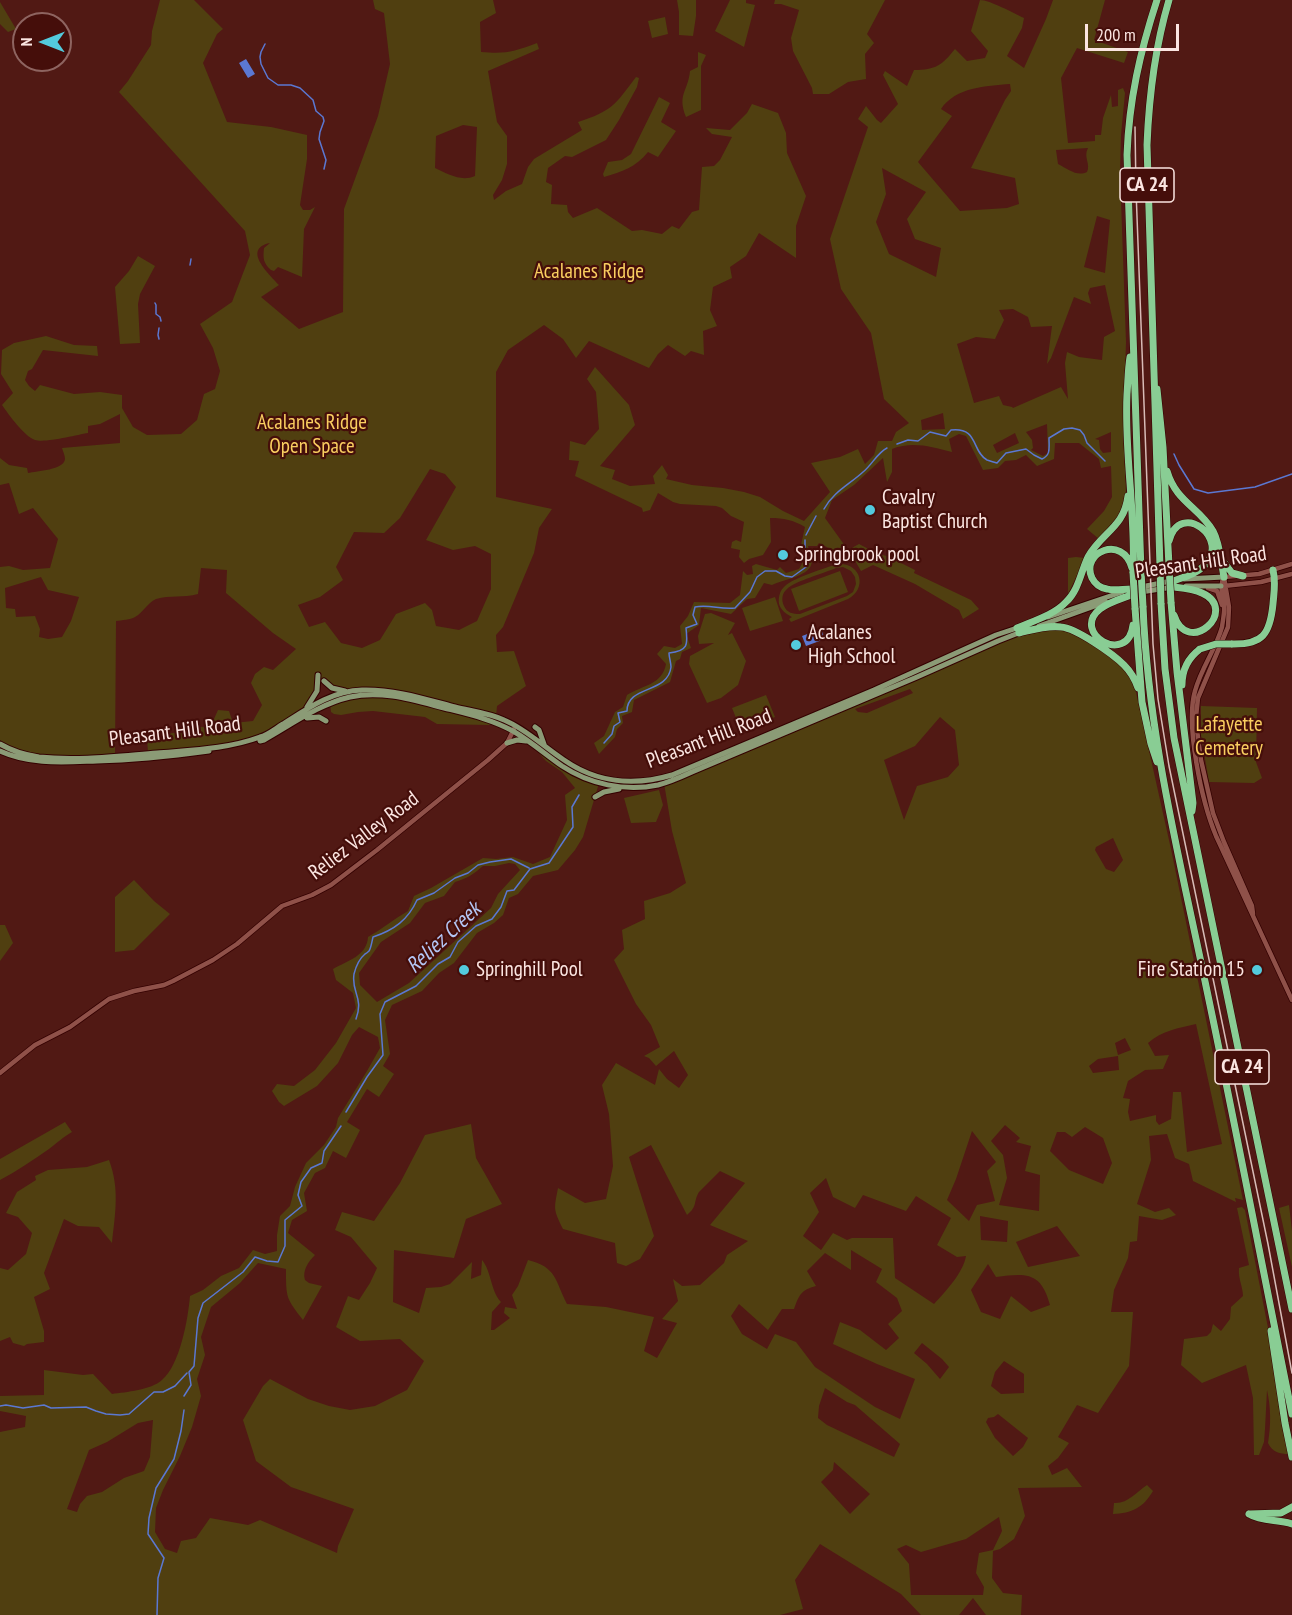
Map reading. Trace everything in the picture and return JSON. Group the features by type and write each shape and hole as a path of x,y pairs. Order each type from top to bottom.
{"highway":[{"name":"CA 24","path":"1169,0 1152,77 1147,145 1163,649 1170,710 1191,818 1290,1289 1292,1309"},
{"name":"CA 24","path":"1156,1 1135,76 1128,130 1127,190 1141,571 1139,607 1161,769 1249,1193 1292,1414"},
{"path":"1133,346 1128,367 1126,408 1133,573"},
{"path":"1154,372 1159,398 1163,447 1176,665 1193,803 1191,818"},
{"path":"1163,447 1173,487 1203,519 1215,536 1224,577"},
{"path":"1018,631 1056,610 1071,597 1090,553 1123,515 1128,497 1129,475"},
{"path":"1169,566 1170,539 1173,531 1180,525 1189,523 1202,527 1208,534 1211,544 1208,561 1206,565 1174,584"},
{"path":"1131,592 1106,589 1097,584 1091,575 1091,564 1097,554 1106,549 1116,549 1129,559 1139,607 1142,702"},
{"path":"1221,557 1232,573 1243,576"},
{"path":"1184,732 1183,672 1200,649 1211,645 1256,642 1268,630 1272,620 1275,579 1273,570"},
{"path":"1171,602 1177,623 1185,630 1200,631 1209,626 1215,617 1212,600 1205,594 1174,584"},
{"path":"1131,592 1099,610 1092,625 1095,636 1108,645 1118,645 1126,640 1132,633 1139,607"},
{"path":"1018,631 1058,626 1067,628 1078,633 1126,667 1133,677 1142,702 1153,754 1161,769"},
{"path":"1266,1281 1272,1339 1292,1456"},
{"path":"1292,1507 1281,1513 1249,1514 1256,1518 1292,1524"}],"main road":[{"name":"Pleasant Hill Road","path":"0,751 20,758 48,761 175,756 228,748 264,740 324,700 349,691 375,690 393,692 496,717 579,776 625,788 650,786 676,778 917,677 1018,631 1131,592 1174,584 1243,576 1292,564"},
{"name":"Pleasant Hill Road","path":"1174,584 1224,586 1247,584 1292,574"},
{"path":"1224,577 1224,614 1220,632 1195,690 1192,723 1200,783 1208,815 1238,887 1253,914"},
{"path":"1200,586 1217,591 1224,614"},
{"path":"1224,586 1229,607 1228,627 1200,691 1196,723 1199,752 1211,807 1224,842 1252,906 1253,914 1292,1000"},
{"name":"Pleasant Hill Road","path":"530,739 581,771 601,778 627,782 660,778 874,690 996,634 1018,631"},
{"path":"318,675 315,695 302,715 319,717 326,721"},
{"path":"324,681 332,688 349,691"},
{"name":"Pleasant Hill Road","path":"0,744 20,753 38,757 70,758 229,745 262,737 302,715 339,700 375,694 403,698 481,717 514,728"},
{"path":"507,743 530,739 536,733 535,727 539,730 544,746"},
{"name":"Reliez Valley Road","path":"0,1073 35,1046 70,1027 109,999 173,981 213,960 237,944 282,906 331,885 488,760 507,743 514,728"},
{"path":"595,797 610,790 625,788"}],"green space":[{"path":"160,0 194,0 223,29 217,34 203,63 227,122 271,127 307,135 307,159 300,205 303,210 315,207 304,229 302,277 278,267 274,271 271,270 266,265 264,248 270,243 262,246 258,251 260,262 279,285 261,297 299,329 343,312 344,209 378,116 390,64 384,13 375,9 373,0 493,0 496,13 480,22 481,52 509,52 537,43 539,49 488,71 497,122 507,136 507,164 502,180 493,195 494,200 506,191 522,184 528,167 534,159 582,130 578,122 612,106 636,77 639,78 637,87 606,140 572,157 565,156 548,168 546,182 552,185 551,204 567,205 568,212 573,218 597,208 632,231 642,230 662,234 672,226 679,229 692,212 699,210 702,167 714,166 720,160 732,137 712,134 706,128 730,130 747,113 752,104 778,113 786,133 787,153 806,196 796,226 796,258 759,233 746,256 730,267 732,278 713,287 710,310 717,326 703,331 704,355 691,351 685,356 668,345 658,354 649,368 589,341 576,358 563,339 544,325 508,350 496,372 496,497 552,509 539,528 534,553 503,627 496,635 497,652 514,651 526,686 497,706 496,717 408,695 349,691 329,686 318,676 318,682 308,705 262,737 229,745 148,753 147,738 178,732 194,726 210,728 218,710 229,711 233,723 253,721 262,705 251,683 255,674 264,667 273,670 296,649 273,633 226,593 227,570 201,568 198,594 156,599 135,617 116,621 115,756 38,757 0,744 0,567 9,566 23,570 50,568 58,539 33,508 19,514 9,483 0,485 0,458 9,465 27,468 28,473 60,466 65,459 62,448 120,443 120,414 100,424 88,426 88,433 53,440 40,441 31,438 17,425 2,405 13,393 1,374 2,350 14,343 46,336 74,345 97,346 98,356 43,350 32,369 28,371 25,380 35,391 40,385 74,394 100,392 122,395 122,408 133,427 147,435 181,434 197,420 204,394 215,389 220,371 213,348 200,324 232,302 250,255 245,231 119,92 151,45","holes":["463,125 477,127 475,176 470,178 455,176 435,168 436,136","430,469 445,474 456,487 426,540 453,550 475,546 491,554 491,589 477,621 459,630 436,626 432,610 425,603 396,614 380,640 362,648 341,643 325,622 309,627 298,605 320,597 343,580 336,567 354,532 384,533 400,518","41,577 48,590 79,597 71,621 62,637 48,639 39,637 40,629 35,616 16,617 15,609 6,608 5,588"]},
{"path":"677,0 696,0 693,36 679,35"},
{"path":"730,0 746,0 746,3 755,5 744,47 715,31"},
{"path":"775,0 885,0 867,34 874,43 865,54 866,79 848,82 829,94 813,94 793,51 791,38 799,10 774,4"},
{"path":"980,0 995,4 1024,18 1022,28 1007,56 1024,68 1053,0 1105,0 1094,40 1128,52 1124,63 1077,48 1061,78 1068,143 1095,141 1095,135 1101,135 1103,118 1111,95 1112,107 1118,106 1118,90 1123,88 1125,93 1120,172 1126,342 1123,431 1126,493 1121,515 1099,539 1087,529 1104,511 1112,497 1111,466 1101,468 1099,459 1079,443 1055,443 1054,459 1037,466 1026,455 1016,460 1005,461 998,468 983,470 966,436 959,434 949,439 952,452 915,445 892,449 892,472 887,482 883,458 854,485 832,500 825,518 848,550 859,544 887,556 915,570 914,573 971,600 979,609 963,619 959,610 915,584 873,565 861,571 854,559 819,543 817,546 808,546 812,561 807,571 802,574 772,585 764,583 755,598 747,599 731,614 701,608 699,625 686,634 691,648 682,652 680,659 676,661 670,682 634,700 632,712 622,716 623,723 617,729 615,737 599,754 594,743 604,736 615,712 623,707 627,695 651,684 664,671 666,664 657,654 664,646 675,648 682,644 680,626 688,616 694,602 730,603 740,595 743,571 747,575 753,574 752,566 756,564 777,570 780,567 786,573 799,569 805,558 801,545 805,527 788,520 770,518 771,542 763,555 744,563 739,557 740,550 731,548 732,542 736,540 741,542 744,522 731,516 722,508 680,504 658,493 650,510 643,512 642,508 575,476 579,461 569,460 570,441 585,445 599,429 596,392 587,379 595,367 629,405 635,425 600,466 615,470 612,479 630,486 655,484 653,476 662,465 668,475 666,479 744,492 760,497 804,521 830,492 811,463 840,457 858,449 865,464 874,455 878,441 892,441 896,432 909,423 884,399 871,333 841,289 830,239 868,127 858,119 866,106 881,123 898,104 883,75 885,71 907,86 914,70 938,66 955,49 967,61 985,58 988,51 971,31","holes":["1010,84 1011,91 971,168 1015,178 1019,204 1007,208 960,211 918,162 952,116 941,109 947,102 963,92","1088,148 1087,172 1076,173 1058,164 1056,150","882,168 926,192 907,219 915,239 941,248 936,277 889,254 876,222 886,194","1097,216 1110,220 1105,273 1084,267","1105,285 1115,331 1104,337 1102,360 1079,357 1067,352 1065,363 1068,399 1061,387 1013,408 1003,405 999,396 974,403 957,344 976,337 995,339 1004,320 999,310 1013,309 1028,317 1031,327 1052,326 1047,364 1074,297 1091,304 1088,293 1090,288","943,413 945,429 922,430 921,420","1047,424 1048,453 1043,456 1031,450 1032,440 1026,432","1111,432 1111,452 1103,453 1099,440 1095,439","1015,433 1019,443 997,453 993,445"]},
{"path":"0,2 12,22 12,30 8,32 0,24"},
{"path":"665,17 668,34 652,38 648,21"},
{"path":"698,52 706,55 701,66 701,110 686,117 683,98 690,71 698,67"},
{"path":"659,97 670,103 661,122 676,131 658,157 648,152 639,162 604,177 608,162 622,160 631,154"},
{"path":"138,256 155,266 140,294 138,304 140,343 120,344 115,287"},
{"path":"1068,558 1085,558 1068,594"},
{"path":"837,564 845,564 856,571 860,583 858,589 848,599 791,622 789,619 792,617 784,612 779,604 779,596 785,586","holes":["843,567 851,571 856,584 853,592 847,596 800,614 790,613 785,608 782,597 791,586 836,568"]},
{"path":"840,571 848,592 799,611 791,589"},
{"path":"775,597 783,621 750,631 742,608"},
{"path":"711,613 735,623 728,635 732,633 746,661 738,685 721,698 707,703 689,664 690,656 714,643 699,644 698,636 705,614"},
{"path":"1057,628 1083,639 1109,656 1126,673 1135,688 1171,849 1243,1200 1235,1198 1236,1202 1193,1181 1189,1164 1175,1158 1167,1134 1149,1136 1151,1160 1137,1204 1155,1212 1169,1208 1176,1215 1162,1220 1139,1216 1137,1241 1130,1242 1128,1258 1114,1290 1111,1312 1133,1312 1129,1366 1098,1413 1077,1405 1058,1437 1069,1443 1058,1458 1048,1466 1052,1475 1067,1468 1082,1487 1018,1488 1025,1516 1014,1539 993,1551 992,1578 1003,1593 1022,1595 1021,1615 986,1615 973,1598 959,1615 921,1615 901,1594 820,1544 795,1580 803,1609 780,1615 0,1615 0,1432 25,1427 26,1416 0,1411 0,1396 44,1395 44,1370 83,1375 93,1374 112,1394 152,1386 162,1380 174,1364 185,1329 190,1296 203,1290 221,1276 239,1268 253,1250 265,1254 277,1251 280,1216 290,1206 295,1187 306,1163 324,1145 336,1127 338,1118 380,1048 378,1037 359,1027 352,1035 338,1063 317,1086 284,1106 272,1091 277,1084 294,1086 315,1070 336,1043 356,1008 353,993 336,980 333,969 355,957 364,949 368,937 408,911 414,896 483,858 513,857 533,864 550,857 567,820 565,795 575,788 562,772 546,761 528,741 562,766 599,783 583,837 558,870 533,876 518,894 509,898 503,915 477,933 454,963 439,973 422,991 392,1005 385,1020 390,1054 383,1066 394,1074 379,1097 367,1089 347,1122 360,1130 346,1158 333,1151 325,1168 315,1173 304,1193 307,1211 292,1220 288,1233 315,1255 306,1267 305,1280 322,1286 303,1320 288,1297 286,1269 258,1263 240,1283 211,1307 201,1337 205,1355 197,1379 201,1396 192,1427 156,1508 155,1532 165,1549 177,1553 181,1541 196,1538 210,1518 248,1525 260,1520 337,1553 354,1509 291,1487 256,1461 243,1420 263,1386 270,1379 308,1399 350,1410 375,1406 407,1390 424,1361 400,1339 360,1341 336,1327 348,1296 359,1300 377,1268 351,1237 335,1230 342,1212 374,1221 400,1183 425,1135 471,1124 476,1158 502,1204 466,1219 454,1258 394,1250 393,1302 419,1313 426,1288 450,1284 472,1262 471,1279 481,1275 482,1260 501,1302 492,1312 491,1330 494,1330 510,1318 504,1313 505,1307 517,1309 512,1295 528,1260 550,1271 567,1304 606,1307 654,1317 644,1351 657,1358 677,1323 662,1319 678,1301 673,1279 682,1286 700,1285 724,1263 727,1255 748,1241 710,1225 745,1183 720,1171 699,1192 694,1206 687,1215 651,1145 629,1157 654,1236 640,1259 626,1266 617,1263 615,1243 563,1229 555,1205 558,1188 585,1203 606,1199 613,1166 609,1114 602,1085 616,1063 655,1085 659,1069 679,1088 688,1075 674,1051 656,1066 644,1056 660,1047 651,1025 636,1004 614,960 624,949 622,930 645,919 644,901 670,893 686,883 672,831 664,783 755,748 784,733 998,641","holes":["910,689 913,693 867,713 858,712 855,709","940,717 955,730 959,765 948,777 917,786 904,820 884,760 915,746","1113,838 1123,860 1114,872 1106,869 1095,850 1096,847","509,863 515,864 520,870 498,894 491,908 409,983 377,1002 360,985 359,973 381,942 410,923 425,903 444,896 455,882 473,874 483,866","1196,1024 1222,1144 1187,1152 1181,1092 1173,1092 1171,1119 1159,1125 1156,1115 1130,1121 1128,1112 1130,1099 1123,1098 1128,1081 1145,1070 1163,1069 1169,1055 1155,1056 1148,1043 1170,1031","1125,1038 1131,1050 1118,1055 1115,1043","1118,1056 1119,1070 1093,1073 1089,1066 1098,1059","1005,1125 1020,1138 1016,1142 1031,1146 1025,1171 1040,1175 1039,1211 999,1205 1007,1178 1003,1155 991,1141","1085,1127 1103,1138 1112,1163 1103,1184 1069,1170 1050,1151 1057,1132 1065,1132 1072,1137","972,1131 996,1162 987,1171 995,1201 977,1205 969,1221 947,1200","826,1178 833,1197 855,1208 863,1195 906,1211 916,1196 951,1218 937,1245 957,1257 966,1256 958,1275 934,1304 895,1278 893,1238 847,1240 833,1233 821,1250 803,1236 819,1212 810,1193","980,1216 1008,1221 1007,1242 981,1240","1057,1226 1080,1256 1028,1267 1016,1242","851,1250 882,1269 876,1282 897,1298 902,1311 888,1324 899,1338 886,1350 860,1330 840,1322 833,1344 915,1379 900,1419 875,1407 815,1367 796,1342 775,1334 767,1349 742,1334 731,1316 739,1304 768,1330 782,1309 794,1309 801,1294 816,1286 807,1271 825,1253 851,1270","988,1264 996,1277 1016,1275 1031,1277 1042,1286 1050,1305 1031,1312 1011,1296 1000,1319 981,1312 971,1290","922,1343 949,1367 940,1379 914,1353","1004,1361 1024,1374 1024,1393 1001,1394 991,1386 995,1372","825,1388 855,1405 900,1444 894,1457 827,1425 818,1418","998,1414 1028,1438 1023,1447 1013,1456 995,1438 986,1422 988,1418","153,1420 150,1457 144,1471 124,1478 102,1492 87,1496 77,1512 67,1509 89,1450 138,1423","834,1462 870,1494 850,1514 821,1482 833,1470","999,1517 1002,1531 993,1550 979,1553 976,1573 984,1587 983,1595 911,1595 909,1564 897,1549 906,1545 921,1552 966,1539"]},
{"path":"387,695 493,722 489,725 437,724 425,717 373,711 341,715 331,712 330,703 339,700"},
{"path":"766,695 775,717 741,730 732,708"},
{"name":"Lafayette Cemetery","path":"1201,706 1257,708 1256,762 1262,778 1254,783 1209,782 1201,735"},
{"path":"659,790 663,805 656,822 631,823 624,798"},
{"path":"134,880 170,914 134,950 115,952 115,897"},
{"path":"0,925 5,925 13,943 0,961"},
{"path":"65,1122 72,1132 0,1180 0,1159"},
{"path":"109,1160 116,1191 112,1243 99,1227 78,1226 64,1219 44,1273 50,1289 34,1297 44,1331 44,1342 24,1346 13,1343 10,1337 0,1341 0,1268 8,1270 26,1254 32,1233 18,1217 6,1213 17,1192 36,1180 35,1176 48,1170 87,1167"},
{"path":"1289,1205 1292,1231 1292,1267 1279,1208"},
{"path":"1242,1207 1245,1210 1270,1338 1289,1454 1277,1452 1268,1443 1270,1416 1267,1390 1264,1442 1259,1455 1254,1455 1253,1398 1246,1365 1202,1383 1181,1365 1184,1339 1207,1336 1213,1324 1221,1331 1230,1319 1231,1307 1243,1296 1239,1268 1249,1265 1237,1208"},
{"path":"1147,1485 1153,1491 1145,1502 1131,1511 1113,1514 1114,1503 1128,1500"}],"water":[{"path":"246,59 255,74 248,78 239,63"},
{"path":"821,629 825,639 806,646 802,636"}],"waterway":[{"path":"265,44 260,57 268,78 278,85 300,88 313,100 316,111 323,117 319,139 326,160 324,169"},
{"path":"190,265 191,259"},
{"path":"155,303 156,314 161,321"},
{"path":"159,328 159,339"},
{"name":"Reliez Creek","path":"897,444 908,440 918,441 930,432 946,436 951,430 960,430 966,432 974,440 982,456 987,460 997,463 1006,453 1026,449 1042,459 1048,453 1049,438 1064,429 1072,428 1080,430 1087,443 1105,461"},
{"name":"Reliez Creek","path":"824,509 837,493 887,448"},
{"path":"1174,454 1194,489 1208,493 1255,487 1292,474"},
{"name":"Reliez Creek","path":"806,535 816,516"},
{"name":"Reliez Creek","path":"604,743 612,734 614,726 620,722 618,713 627,711 633,697 663,682 668,676 671,667 669,653 683,649 687,643 686,628 697,624 693,615 695,607 735,608 750,592 757,577 765,571 776,571 792,577 809,562 805,540"},
{"name":"Reliez Creek","path":"346,1112 383,1055 380,1014 385,1002 416,986 438,964 450,957 458,942 476,926 492,919 501,907 507,891 514,890 530,869 549,863 573,827 572,807 579,795"},
{"path":"356,1019 359,1005 354,986 354,974 359,960 370,950 373,937 400,923 417,900 434,893 478,865 511,859 529,868"},
{"name":"Reliez Creek","path":"184,1396 191,1385 189,1372 194,1366 198,1318 203,1303 243,1272 255,1257 278,1262 285,1246 285,1220 302,1206 298,1195 301,1182 311,1168 322,1163 324,1151 341,1126"},
{"path":"0,1406 86,1407 106,1414 129,1414 154,1392 163,1392 175,1386 187,1373"},
{"name":"Reliez Creek","path":"157,1615 158,1578 164,1558 148,1534 149,1518 156,1488 174,1459 184,1410"}],"railway":[{"path":"1135,127 1153,644 1158,699 1169,766 1268,1244 1292,1373"}],"place":[{"name":"Cavalry Baptist Church","path":"870,510"},
{"name":"Springbrook pool","path":"783,555"},
{"name":"Acalanes High School","path":"796,645"},
{"name":"Springhill Pool","path":"464,970"},
{"name":"Fire Station 15","path":"1257,970"}],"park label":[{"name":"Acalanes Ridge","path":"589,272"},
{"name":"Acalanes Ridge Open Space","path":"312,435"}]}
